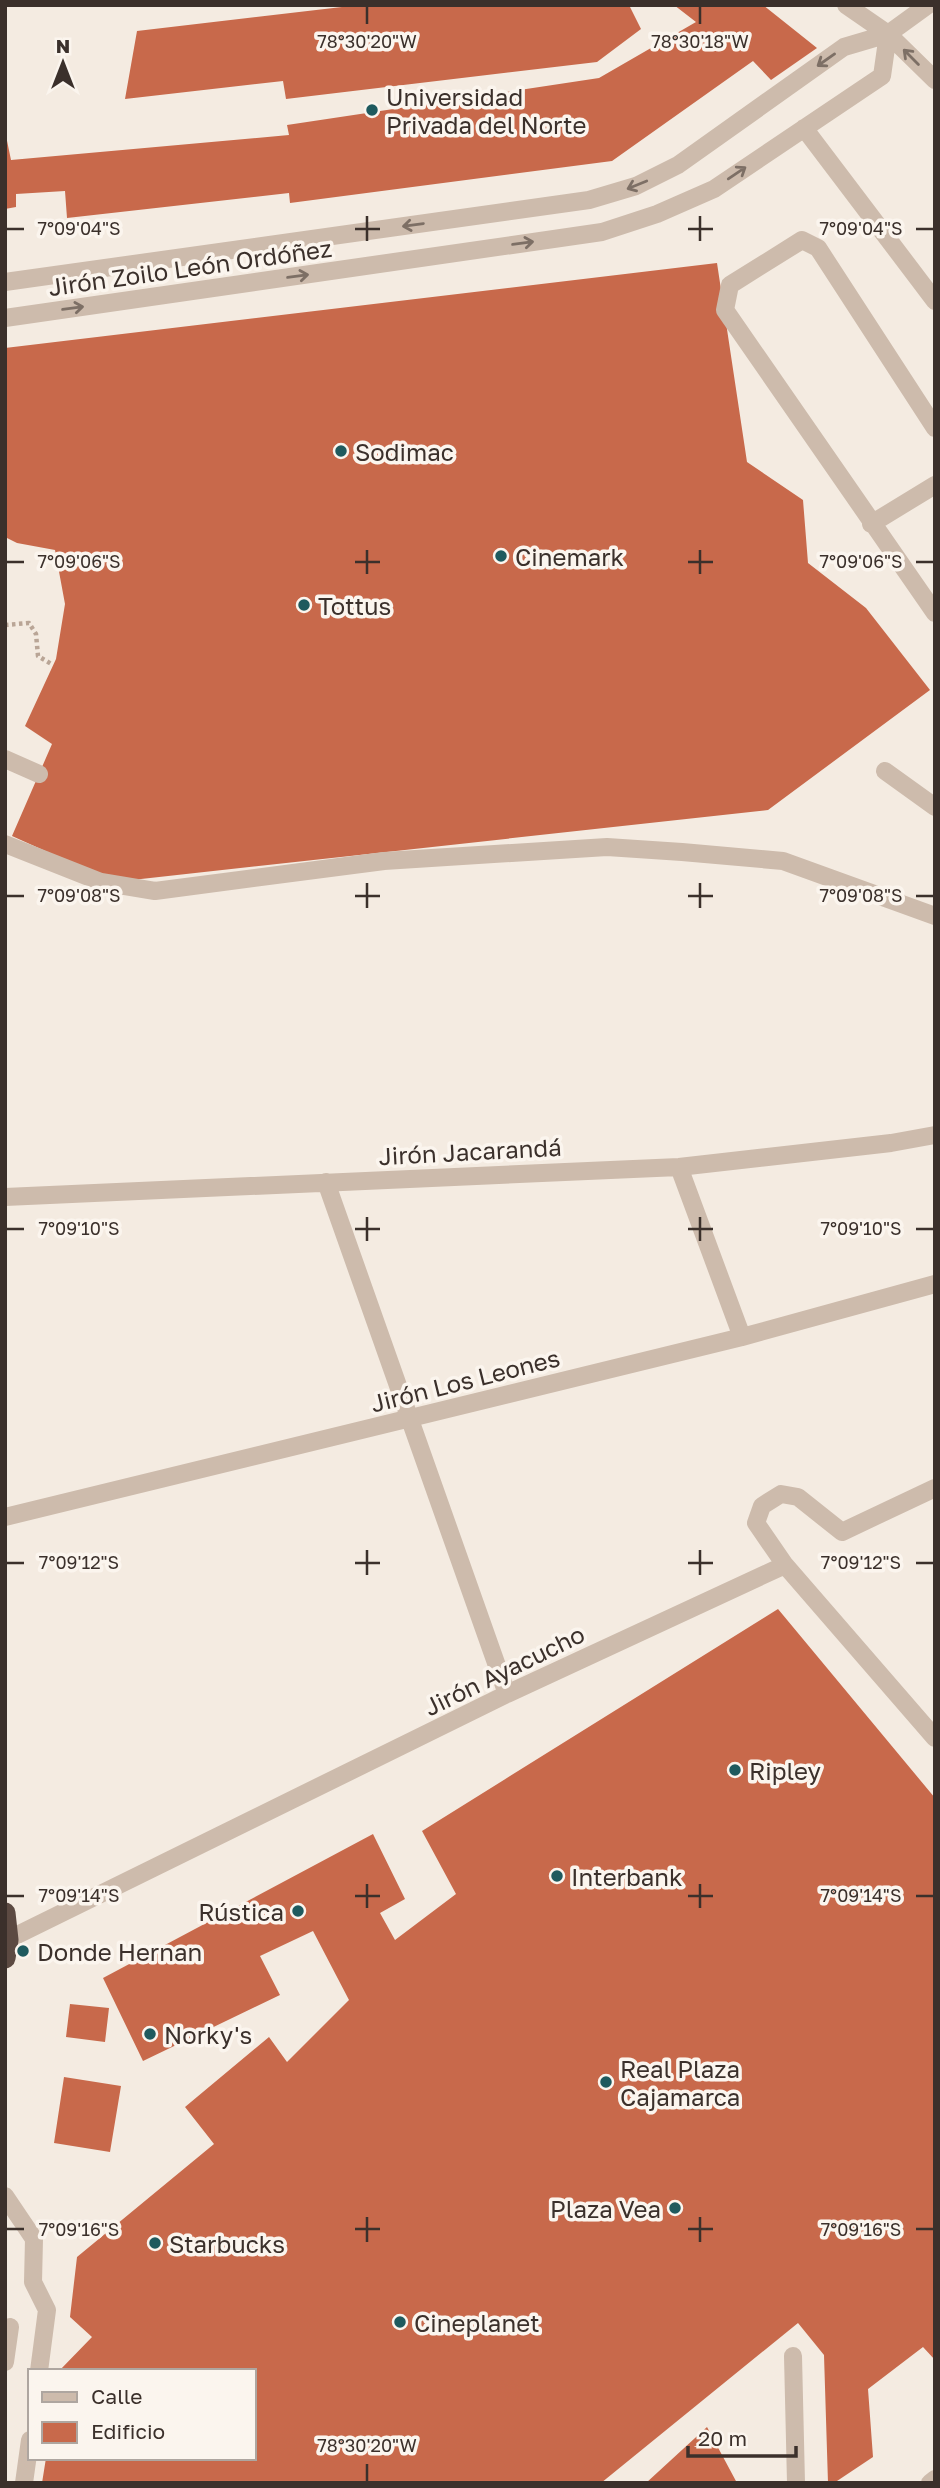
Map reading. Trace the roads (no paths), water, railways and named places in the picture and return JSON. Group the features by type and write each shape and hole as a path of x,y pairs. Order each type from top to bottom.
{"highway":[{"path":"5,1913 6,1946"}],"street":[{"path":"846,5 888,34 935,80"},
{"name":"Jirón Zoilo León Ordóñez","path":"5,282 589,200 636,187 678,165 844,47 888,34 928,5"},
{"name":"Jirón Zoilo León Ordóñez","path":"5,318 601,232 657,214 714,189 881,76 888,34"},
{"path":"804,128 935,301"},
{"path":"935,429 818,248 802,240 730,285 725,310 935,613"},
{"path":"871,524 935,485"},
{"path":"5,759 38,774"},
{"path":"885,771 935,807"},
{"path":"5,844 102,882 155,891 384,861 607,847 669,851 783,861 935,916"},
{"name":"Jirón Jacarandá","path":"5,1197 679,1167 891,1143 935,1135"},
{"path":"679,1167 742,1337"},
{"path":"326,1182 507,1694"},
{"name":"Jirón Los Leones","path":"5,1517 742,1337 935,1284"},
{"path":"935,1488 842,1532 798,1497 781,1494 762,1506 756,1523 785,1565 935,1738"},
{"name":"Jirón Ayacucho","path":"6,1946 507,1694 785,1565"},
{"path":"5,2196 34,2239 33,2282 47,2310 39,2369"},
{"path":"5,2362 10,2327"},
{"path":"793,2357 796,2483"},
{"path":"24,2483 28,2454"},
{"path":"930,2483 935,2479"}],"place":[{"name":"Universidad Privada del Norte","path":"372,110"},
{"name":"Sodimac","path":"341,451"},
{"name":"Cinemark","path":"501,556"},
{"name":"Tottus","path":"304,605"},
{"name":"Ripley","path":"735,1770"},
{"name":"Interbank","path":"557,1876"},
{"name":"Rústica","path":"298,1911"},
{"name":"Donde Hernan","path":"23,1951"},
{"name":"Norky's","path":"150,2034"},
{"name":"Real Plaza Cajamarca","path":"606,2082"},
{"name":"Plaza Vea","path":"675,2208"},
{"name":"Starbucks","path":"155,2243"},
{"name":"Cineplanet","path":"400,2322"}]}
